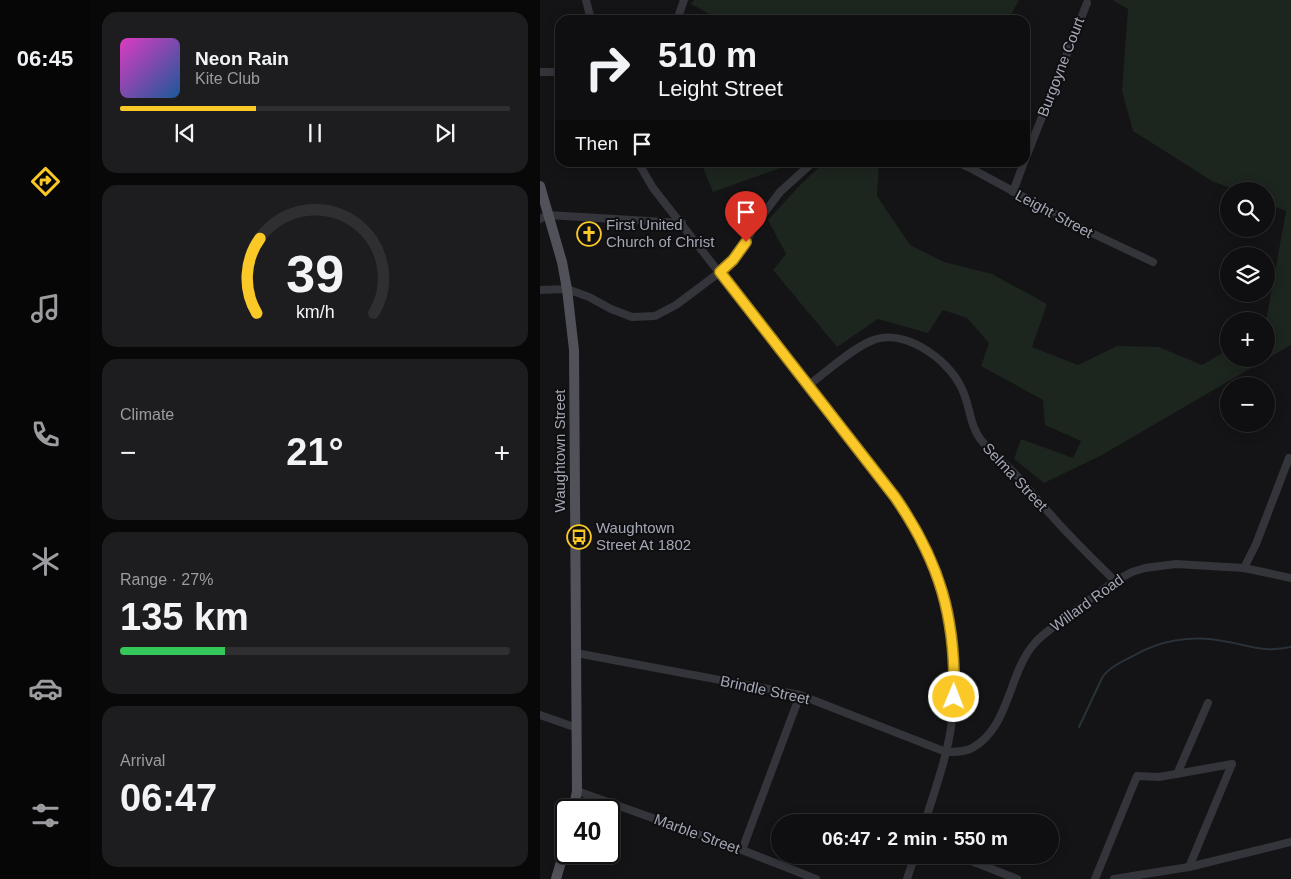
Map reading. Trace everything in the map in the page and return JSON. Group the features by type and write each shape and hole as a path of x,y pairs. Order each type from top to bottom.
{"main road":[{"name":"Waughtown Street","path":"540,186 544,217 562,262 568,289 574,350 577,728 575,799"},
{"path":"556,879 560,864"}],"street":[{"path":"586,0 590,15"},
{"path":"679,15 684,0"},
{"name":"Burgoyne Court","path":"1030,148 1087,2"},
{"path":"540,72 555,72"},
{"path":"641,167 653,188 895,497 909,517 933,564 948,612 955,662 952,720 946,752 927,814"},
{"path":"540,290 568,289 632,317 655,316 676,305 733,260 755,225 780,192 808,167"},
{"name":"Leight Street","path":"968,167 1110,243 1153,262"},
{"name":"Burgoyne Court","path":"1013,192 1023,167"},
{"path":"544,217 682,223"},
{"name":"Selma Street","path":"809,385 871,341 884,338 898,338 923,347 946,365 958,381 966,397 976,432 981,440 1115,581"},
{"path":"1244,568 1256,544 1289,458"},
{"name":"Willard Road","path":"946,752 957,752 972,748 987,735 1000,715 1022,663 1034,643 1115,581 1132,572 1162,565 1176,564 1244,568 1291,578"},
{"name":"Brindle Street","path":"576,654 800,695 946,752"},
{"path":"742,850 800,695"},
{"path":"1176,774 1208,703"},
{"path":"540,715 577,728"},
{"path":"1095,879 1137,776 1160,777 1232,764 1190,867"},
{"name":"Marble Street","path":"577,791 742,850 816,879"},
{"path":"1114,879 1190,867 1291,842"},
{"path":"907,879 912,864"},
{"path":"979,864 1017,879"}],"shaded area":[{"path":"694,0 1019,0 1011,15 711,15 691,4"},
{"path":"1112,0 1291,0 1291,345 1275,354 1275,312 1268,312 1269,302 1275,302 1275,272 1286,211 1275,207 1275,182 1220,182 1220,184 1212,181 1133,131 1122,91 1128,9"},
{"path":"703,167 783,167 713,192"},
{"path":"820,167 879,167 877,196 910,245 944,262 992,274 1047,304 1032,347 1078,365 1117,346 1159,347 1202,365 1220,354 1220,367 1253,367 1236,377 1220,377 1220,386 1102,455 1044,483 1014,459 1021,439 1073,458 1081,441 1045,425 1043,400 981,366 989,343 967,318 943,310 928,333 878,319 837,347 773,270 786,254 768,220"}],"waterway":[{"path":"1079,727 1105,674 1120,663 1154,646 1176,640 1211,639 1264,649 1291,647"}],"place":[{"name":"First United Church of Christ","path":"589,234"},
{"name":"Waughtown Street At 1802","path":"579,537"}],"route":[{"path":"746,242 733,260 720,272 895,497 909,517 933,564 948,612 952,637 955,662 954,697"}]}
